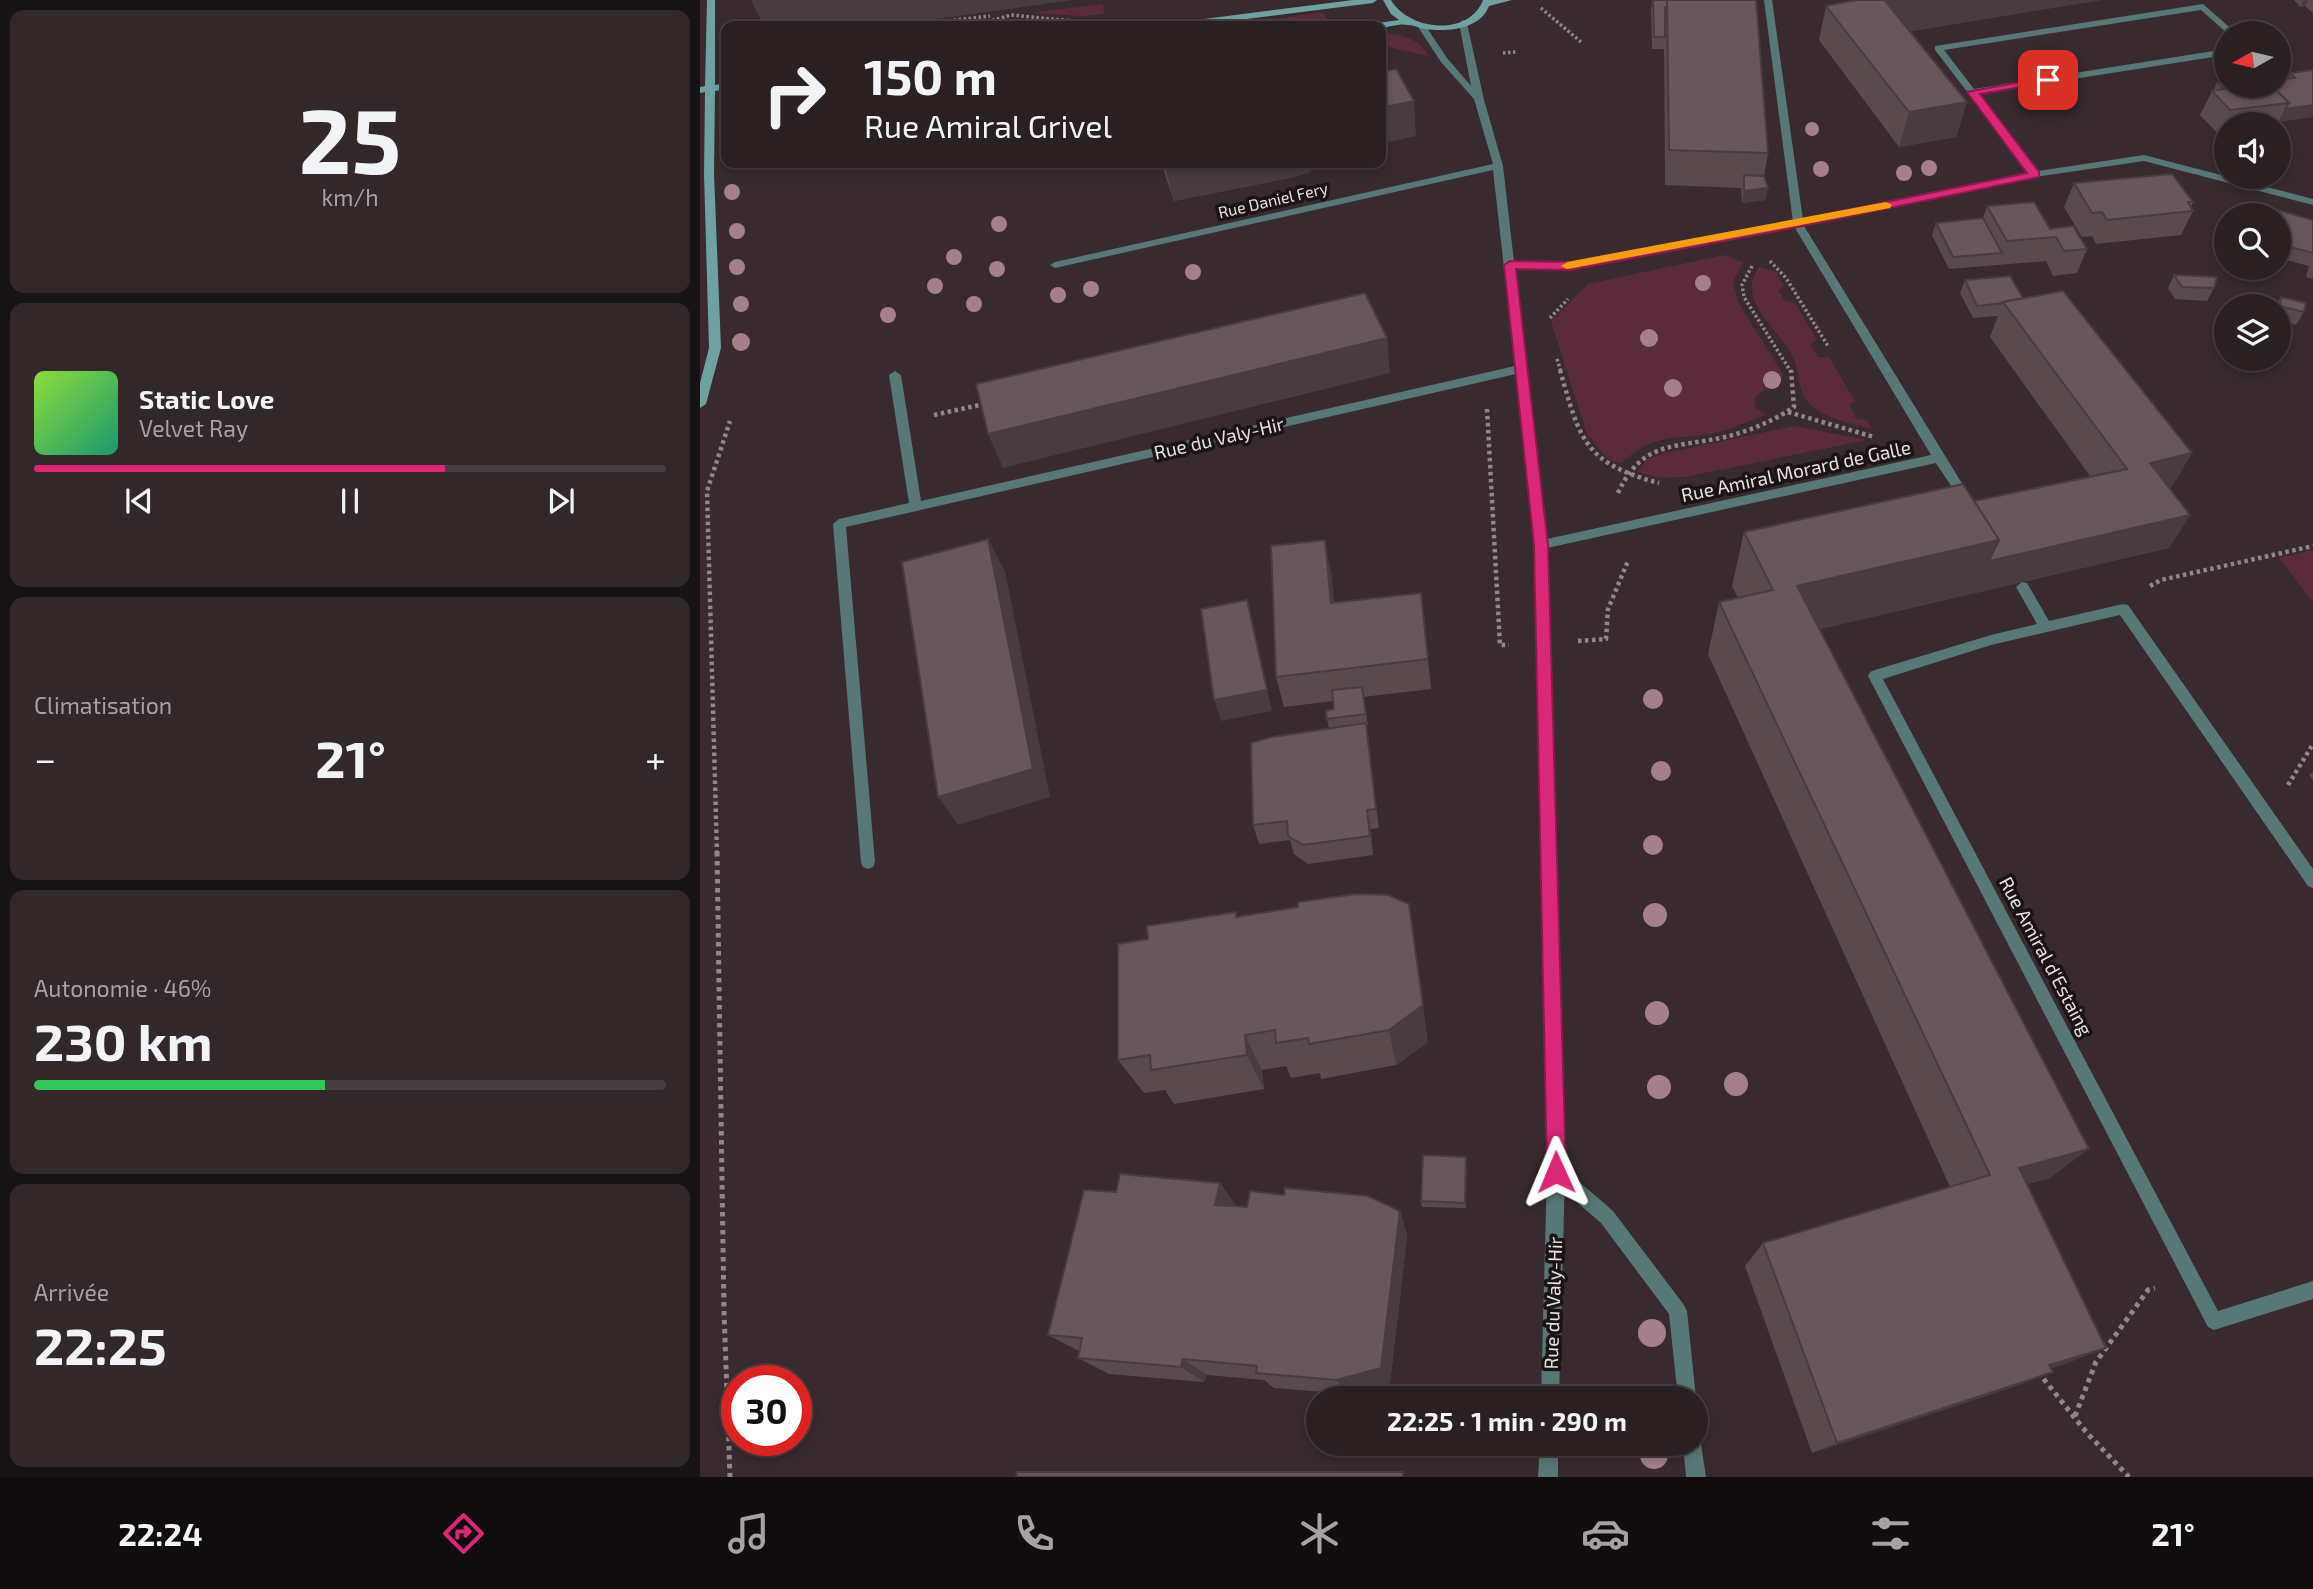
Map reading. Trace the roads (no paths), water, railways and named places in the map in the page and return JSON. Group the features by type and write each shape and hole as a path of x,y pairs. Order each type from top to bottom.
{"main road":[{"path":"700,404 715,348 709,128 712,88 711,0"},
{"path":"1211,21 1373,0"},
{"path":"1387,0 1390,11 1404,22 1422,27 1463,23 1479,15 1487,2 1508,0"},
{"path":"1386,25 1404,22"},
{"path":"700,90 721,87"}],"street":[{"name":"Rue Amiral Morard de Galle","path":"1541,545 1939,458 1798,224 1768,0"},
{"path":"2035,174 1938,48 2203,7 2219,21"},
{"name":"Rue du Valy-Hir","path":"1463,23 1479,100 1497,166 1541,545 1556,1172 1550,1386"},
{"name":"Rue du Valy-Hir","path":"1422,27 1444,60 1479,100"},
{"path":"1972,92 2214,54"},
{"path":"1510,265 1570,266 1798,224 2035,174 2144,158 2313,202"},
{"name":"Rue Daniel Fery","path":"1055,265 1497,166"},
{"name":"Rue du Valy-Hir","path":"868,862 839,524 1521,369"},
{"path":"895,375 916,507"},
{"path":"1939,458 1972,508"},
{"path":"2022,587 2046,627"},
{"name":"Rue Amiral d'Estaing","path":"2313,881 2123,609 1991,640 1875,676 2214,1321 2313,1290"},
{"path":"1556,1172 1607,1217 1678,1311 1687,1386"},
{"path":"1548,1477 1549,1456"},
{"path":"1693,1456 1696,1477"}]}
